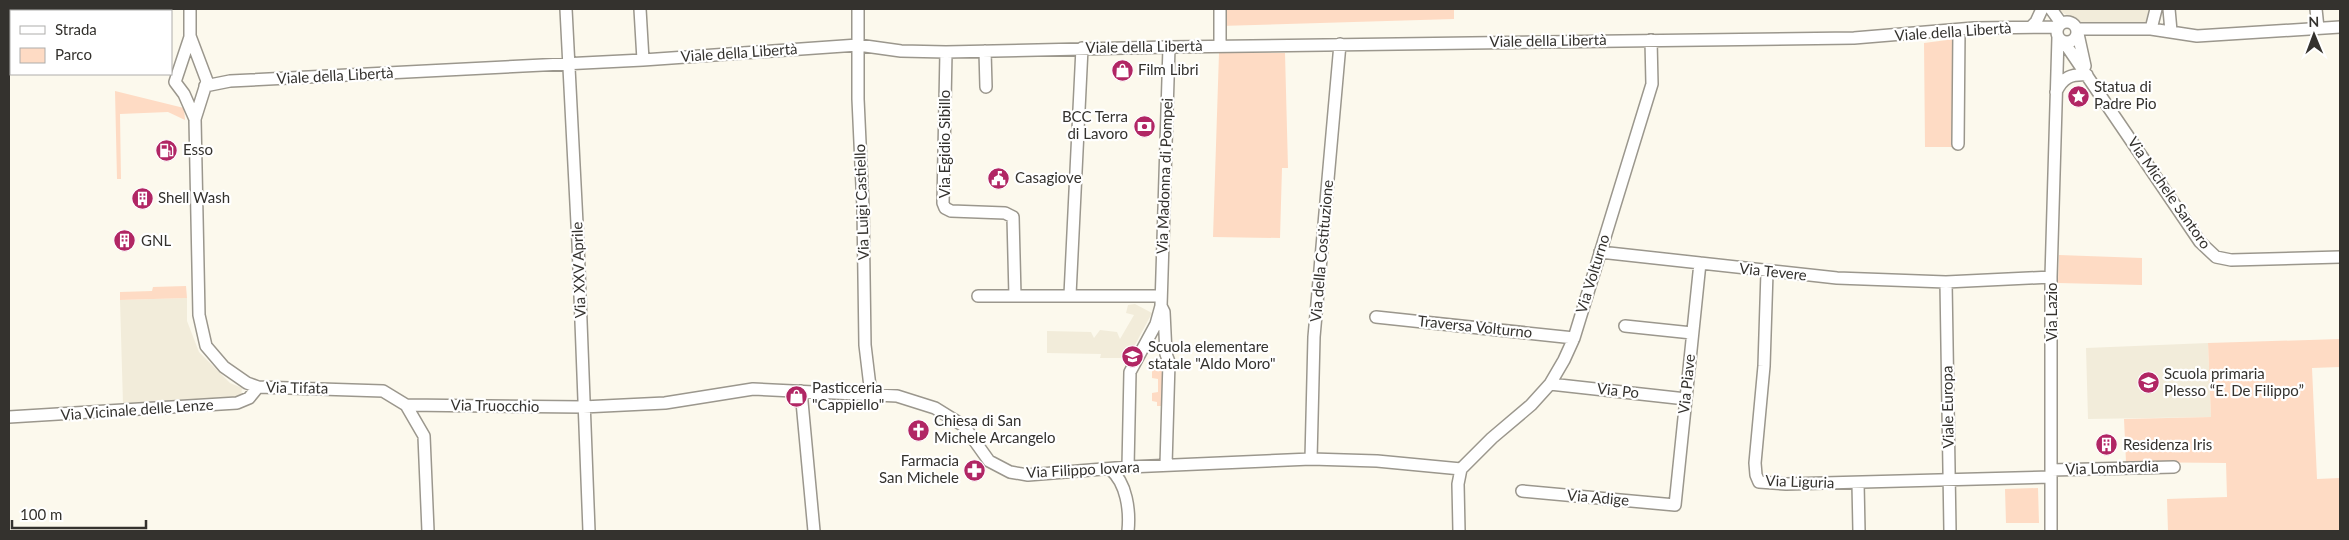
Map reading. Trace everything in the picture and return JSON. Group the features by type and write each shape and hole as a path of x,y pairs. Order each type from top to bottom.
{"street":[{"name":"Via Tifata","path":"190,9 190,36 175,82 184,94 195,119"},
{"name":"Via XXV Aprile","path":"566,9 578,242 589,531"},
{"path":"640,9 643,60"},
{"name":"Via Luigi Castiello","path":"858,9 858,99 863,208 865,345 871,395"},
{"path":"1220,9 1220,46"},
{"path":"2031,27 2039,18 2042,9"},
{"name":"Via Michele Santoro","path":"2051,9 2060,32 2087,75 2200,242 2216,257 2231,260 2340,257"},
{"path":"2151,29 2156,9"},
{"path":"2169,9 2171,30"},
{"path":"2316,9 2318,28"},
{"name":"Viale della Libertà","path":"2060,32 2071,22 2078,31"},
{"name":"Viale della Libertà","path":"2078,31 2095,29 2151,29 2171,30 2184,35 2197,36 2340,26"},
{"name":"Viale della Libertà","path":"204,88 230,81 643,60 858,45 901,51 946,52 1169,46 1854,38 2031,27 2060,32 2074,40 2078,31"},
{"path":"2081,46 2086,37 2095,29"},
{"path":"1958,144 1959,30"},
{"name":"Via Michele Santoro","path":"2078,31 2087,75"},
{"name":"Via Lazio","path":"2051,531 2055,94 2060,32"},
{"name":"Via Tifata","path":"190,36 207,81 195,119 199,316 206,346 235,377 258,387 383,391 406,405 424,436 428,531"},
{"name":"Via Volturno","path":"1461,469 1492,438 1531,405 1550,384 1574,338 1652,84 1651,40"},
{"name":"Via della Costituzione","path":"1311,459 1314,337 1340,44"},
{"name":"Via Madonna di Pompei","path":"1161,301 1169,46"},
{"path":"1070,296 1082,48"},
{"path":"986,51 986,87"},
{"name":"Via Egidio Sibillo","path":"946,52 942,198 945,208 950,211 975,208 1005,213 1012,217 1015,296"},
{"path":"180,68 188,64 203,69"},
{"name":"Viale della Libertà","path":"203,69 230,81"},
{"path":"2055,94 2061,82 2068,76 2087,75"},
{"path":"184,94 194,95 204,88"},
{"name":"Via Tevere","path":"1600,252 1768,272 1837,278 1946,282 2052,277"},
{"name":"Via Piave","path":"1674,505 1700,263"},
{"name":"Via Liguria","path":"1768,272 1764,366 1756,475 1760,482 1786,484 1858,483 2001,479 2051,474"},
{"name":"Viale Europa","path":"1946,282 1950,531"},
{"path":"978,296 1070,296 1161,301"},
{"path":"1161,301 1164,312 1166,354 1169,362 1166,466"},
{"path":"1128,467 1130,372 1156,324 1161,301"},
{"name":"Traversa Volturno","path":"1376,317 1574,338"},
{"path":"1625,326 1692,333"},
{"name":"Via Po","path":"1550,384 1686,399"},
{"name":"Via Vicinale delle Lenze","path":"9,417 237,403 249,398 258,387"},
{"name":"Via Filippo Iovara","path":"583,407 665,402 753,389 897,396 935,408 964,426 989,461 1010,472 1028,475 1128,467 1311,459 1377,461 1461,469"},
{"path":"801,391 814,531"},
{"name":"Via Truocchio","path":"406,405 583,407"},
{"name":"Via Lombardia","path":"2051,474 2174,467"},
{"path":"1110,469 1122,482 1129,522 1128,531"},
{"path":"1459,531 1458,484 1461,469"},
{"path":"1858,483 1859,531"},
{"name":"Via Adige","path":"1522,491 1674,505"}],"shaded area":[{"path":"2062,9 2149,9 2145,24 2082,23 2059,11"},
{"path":"187,298 187,321 199,352 230,383 242,388 241,397 123,404 120,300"},
{"path":"1135,304 1152,313 1128,358 1100,358 1101,354 1047,353 1047,331 1091,332 1094,338 1100,330 1117,332 1120,339 1134,315 1126,313 1128,305"},
{"name":"Scuola primaria Plesso “E. De Filippo”","path":"2208,343 2211,417 2088,419 2086,348"}],"green space":[{"path":"1220,9 1454,9 1454,19 1220,26"},
{"path":"1955,39 1954,147 1925,147 1924,43"},
{"path":"1219,53 1285,53 1288,168 1282,168 1280,238 1213,237"},
{"path":"115,91 184,108 185,120 168,112 120,114 121,179 117,179"},
{"path":"2059,255 2142,258 2142,285 2058,283"},
{"path":"186,286 187,298 120,300 120,292 152,291 153,287"},
{"path":"2340,339 2340,367 2312,368 2317,479 2340,478 2340,531 2168,531 2167,499 2227,497 2226,463 2126,462 2124,419 2211,417 2208,343"},
{"path":"1159,363 1166,364 1165,406 1157,406 1157,402 1152,401 1152,393 1158,392 1158,379 1152,378 1152,370 1157,368"},
{"path":"2038,488 2039,523 2006,523 2005,489"}],"place":[{"name":"Film Libri","path":"1122,70"},
{"name":"Statua di Padre Pio","path":"2078,96"},
{"name":"BCC Terra di Lavoro","path":"1144,126"},
{"name":"Esso","path":"167,150"},
{"name":"Casagiove","path":"999,178"},
{"name":"Shell Wash","path":"142,198"},
{"name":"GNL","path":"125,241"},
{"name":"Scuola elementare statale \"Aldo Moro\"","path":"1132,356"},
{"name":"Scuola primaria Plesso “E. De Filippo”","path":"2148,383"},
{"name":"Pasticceria \"Cappiello\"","path":"796,397"},
{"name":"Chiesa di San Michele Arcangelo","path":"918,430"},
{"name":"Residenza Iris","path":"2107,445"},
{"name":"Farmacia San Michele","path":"975,470"}]}
